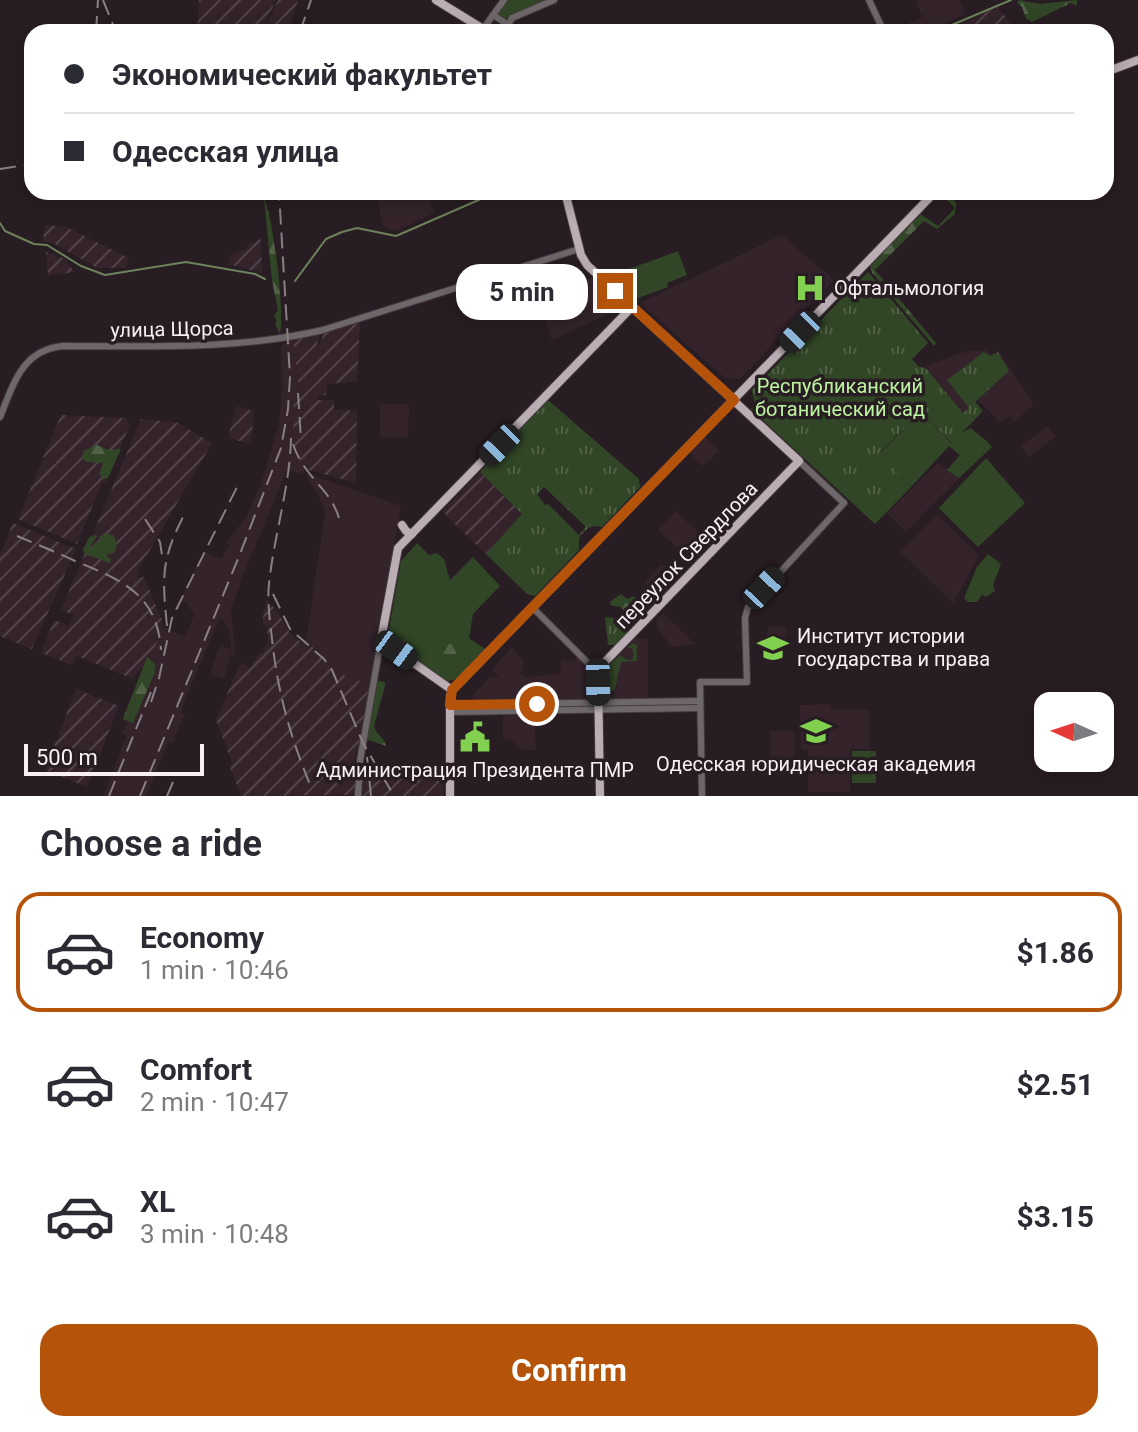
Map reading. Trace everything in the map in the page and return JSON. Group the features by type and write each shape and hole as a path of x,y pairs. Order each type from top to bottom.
{"main road":[{"path":"436,0 475,24"},
{"path":"1114,69 1138,60"},
{"path":"567,200 579,249 587,265 799,461"},
{"path":"450,796 452,690 927,200"},
{"path":"452,690 381,640 398,548 632,307"},
{"name":"переулок Свердлова","path":"598,673 799,461"},
{"path":"402,525 412,534"},
{"path":"598,673 600,796"}],"street":[{"path":"488,24 504,0"},
{"path":"507,24 512,18 554,0"},
{"path":"869,0 880,24"},
{"path":"493,15 501,24"},
{"name":"улица Щорса","path":"0,417 28,361 37,352 50,347 232,344 293,337 579,249"},
{"path":"702,796 700,682 747,682 745,615 751,602 844,503 799,461"},
{"path":"533,608 598,673"},
{"path":"358,796 360,761 381,640"},
{"path":"450,709 700,704"}],"shaded area":[{"path":"199,0 276,0 265,24 198,24"},
{"path":"278,0 298,0 290,24 267,24"},
{"path":"960,0 966,14 944,24 907,24 922,17 916,2"},
{"path":"998,7 1011,24 966,24"},
{"path":"378,200 430,200 434,213 396,231 383,226"},
{"path":"45,225 66,227 129,258 126,268 97,268 55,244 43,241"},
{"path":"782,235 834,280 740,379 725,378 640,303"},
{"path":"261,239 262,273 228,264 231,254 245,250 249,244"},
{"path":"46,252 65,259 74,272 48,276"},
{"path":"592,276 623,306 552,341 538,302 576,289"},
{"path":"360,323 357,382 327,384 326,395 318,396 318,400 334,400 334,410 357,411 356,483 305,469 301,462 293,441 294,390 299,389 293,340 319,335 319,346 324,333"},
{"path":"287,341 293,341 299,389 293,441 305,469 303,474 287,470 242,578 231,611 236,657 231,654 224,679 210,675 218,650 222,646 231,649 228,628 220,618 188,693 181,713 185,715 173,743 169,742 167,746 146,796 103,796 126,736 122,733 127,722 122,719 161,626 185,637 194,615 187,603 180,600 197,565 206,553 221,559 229,545 226,543 246,517 260,486 279,424 281,347"},
{"path":"987,350 991,356 999,351 1031,400 1033,406 1014,422 1009,415 1000,423 978,400 964,414 925,366 967,351"},
{"path":"380,404 409,404 408,438 380,437"},
{"path":"236,406 254,411 251,444 228,438"},
{"path":"61,415 125,418 130,425 77,544 18,519 43,459 65,467 43,458"},
{"path":"141,419 176,422 212,443 137,572 139,578 144,577 164,625 152,654 133,679 77,656 72,665 41,653 54,620 68,625 66,634 73,615 61,610"},
{"path":"1048,426 1056,436 1029,457 1021,446"},
{"path":"703,435 719,451 703,466 688,451"},
{"path":"938,463 959,478 906,532 887,513"},
{"path":"480,472 522,514 486,554 443,510"},
{"path":"309,474 401,506 369,684 334,672 328,661 306,641 325,513 307,476"},
{"path":"675,511 706,539 694,563 658,530"},
{"path":"937,515 979,555 953,603 901,552"},
{"path":"13,523 76,549 32,649 0,636 0,555"},
{"path":"661,564 679,581 662,599 644,583"},
{"path":"266,599 290,633 302,643 306,641 328,661 334,672 369,684 358,751 355,752 355,795 241,796 216,720 240,663 250,667 263,653 268,640 267,626 262,624"},
{"path":"663,613 695,644 672,647 657,628 657,619"},
{"name":"Институт истории государства и права","path":"769,626 786,627 784,660 761,658 763,639"},
{"path":"636,638 648,639 648,702 604,703 604,671"},
{"path":"512,647 524,662 520,674 526,677 560,674 561,660 574,661 577,656 593,671 593,703 477,704 471,696 490,677 499,677 492,669"},
{"path":"76,689 119,706 87,787 45,770"},
{"path":"830,704 831,710 869,710 869,749 850,749 850,792 808,792 808,750 801,749 800,705"},
{"path":"503,712 534,712 536,750 522,750 512,740 503,739"},
{"path":"794,730 795,769 771,769 770,731"},
{"path":"369,769 381,776 444,776 443,796 361,796 361,776"}],"green space":[{"path":"505,0 549,0 504,19 497,13"},
{"path":"1019,0 1040,4 1077,0 1077,6 1071,3 1032,22 1026,19 1017,3"},
{"path":"264,200 277,265 280,333 275,324 274,316 278,310"},
{"path":"947,200 956,203 955,214 937,229 924,221 875,270 936,343 934,346 872,273 870,263 919,213 938,226 955,208"},
{"path":"678,251 687,275 667,283 668,287 633,300 610,276"},
{"name":"Республиканский ботанический сад","path":"868,272 928,343 912,359 919,367 926,368 963,413 969,408 947,380 984,352 990,356 998,352 1009,371 975,402 983,411 952,443 921,412 879,453 911,487 875,524 751,409 755,405 752,390"},
{"path":"548,400 639,479 640,487 602,527 591,527 584,532 579,538 579,550 535,596 527,594 486,554 522,514 480,472","holes":["544,487 586,527 579,535 537,494"]},
{"path":"921,412 951,443 971,428 992,447 959,478 947,470 960,455 949,446 911,487 879,454"},
{"path":"97,445 108,450 121,449 108,478 103,479 99,474 103,463 87,462 82,458 83,451"},
{"path":"986,458 1025,503 978,547 939,508"},
{"path":"105,533 114,536 117,544 114,553 105,555 111,559 110,563 85,554 83,550 89,537 97,536 92,548"},
{"path":"417,543 429,555 437,553 444,559 450,580 473,557 500,586 473,614 469,638 483,651 454,680 444,682 387,640 401,561"},
{"path":"988,554 1001,564 993,585 995,591 986,597 982,595 977,602 968,602 964,598 977,567"},
{"path":"621,594 627,599 634,596 644,607 634,618 620,607 610,605"},
{"path":"605,617 613,618 630,634 619,645 608,645"},
{"path":"472,640 485,649 456,679 451,678 447,669 438,671 419,653 428,648"},
{"path":"632,643 637,645 637,661 621,662 615,689 606,696 605,670 620,655 632,660 634,655 628,647"},
{"path":"147,657 155,664 155,672 133,723 123,719"},
{"path":"376,682 385,682 385,686 374,726 386,746 366,739"},
{"path":"852,751 876,751 876,783 852,783"}],"waterway":[{"path":"954,24 1011,0"},
{"path":"295,281 326,239 357,228 396,236 479,200"},
{"path":"0,223 5,231 34,244 47,245 81,266 105,275 186,262 255,274 265,279"}],"railway":[{"path":"96,24 98,0"},
{"path":"103,0 113,24"},
{"path":"303,24 311,0"},
{"path":"0,169 24,165"},
{"path":"140,796 281,448 290,377 279,200"},
{"path":"298,393 301,440"},
{"path":"291,438 288,475 268,591 281,697 311,787"},
{"path":"293,444 304,467 331,501 340,522"},
{"path":"151,702 172,618 237,487"},
{"path":"167,626 165,569 171,544 184,515"},
{"path":"145,519 160,542 163,562"},
{"path":"17,536 107,575 134,591 152,615 161,650"},
{"path":"273,594 290,629 332,670 363,743 394,796"},
{"path":"109,796 151,692"},
{"path":"367,757 371,796"},
{"path":"167,796 173,782"}],"place":[{"name":"Офтальмология","path":"810,288"},
{"name":"Институт истории государства и права","path":"773,648"},
{"name":"Одесская юридическая академия","path":"816,731"},
{"name":"Администрация Президента ПМР","path":"475,737"}],"route":[{"path":"537,704 450,705 450,697 452,690 734,400 615,291"}]}
